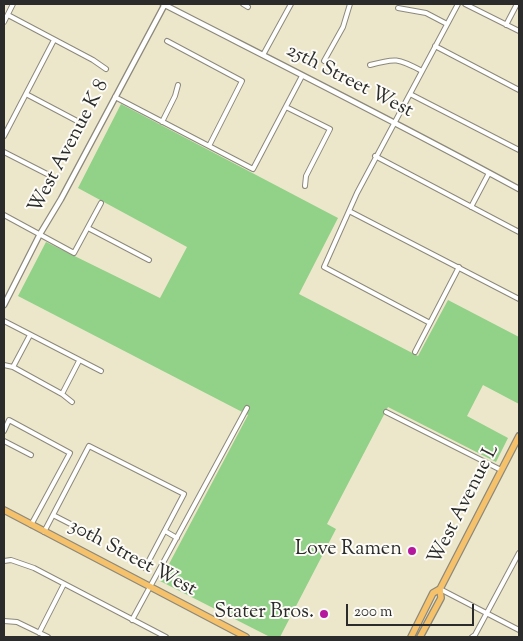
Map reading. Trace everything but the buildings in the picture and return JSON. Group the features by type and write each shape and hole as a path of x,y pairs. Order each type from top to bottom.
{"main road":[{"name":"West Avenue L","path":"411,637 434,594 440,589 519,436"},
{"name":"30th Street West","path":"4,510 246,637"},
{"name":"West Avenue L","path":"420,637 441,598 440,589"}],"street":[{"path":"4,22 14,4"},
{"name":"25th Street West","path":"164,4 394,122 519,189"},
{"name":"West Avenue K 8","path":"4,306 40,234 61,199 164,4"},
{"path":"243,4 248,6"},
{"path":"263,55 291,4"},
{"path":"324,61 343,27 350,4"},
{"path":"430,323 324,267 375,156 458,4"},
{"path":"465,4 519,31"},
{"path":"506,25 518,4"},
{"path":"398,8 426,13 447,24"},
{"path":"8,15 93,60 106,69"},
{"path":"4,136 54,40"},
{"path":"167,41 242,81 209,146"},
{"path":"435,46 519,90"},
{"path":"370,65 390,59 406,62 422,71"},
{"path":"115,97 253,169 302,76"},
{"path":"162,122 178,85"},
{"path":"26,94 78,122"},
{"path":"410,94 519,150"},
{"path":"286,107 330,129 306,176 305,186"},
{"path":"4,152 49,176"},
{"path":"375,156 519,232"},
{"path":"471,207 489,173"},
{"path":"4,215 74,253 101,203"},
{"path":"349,211 519,300"},
{"path":"88,228 149,260"},
{"path":"415,352 458,267"},
{"path":"4,321 101,371"},
{"path":"13,367 30,335"},
{"path":"62,394 79,360"},
{"path":"4,365 13,367 62,394 72,402"},
{"path":"132,620 247,408"},
{"path":"386,412 501,470"},
{"path":"4,430 9,420 70,453 32,525"},
{"path":"4,441 31,455"},
{"path":"44,532 89,446 184,494 145,568"},
{"path":"53,515 90,534"},
{"path":"165,531 178,538"},
{"path":"472,637 487,614 519,553"},
{"path":"4,561 11,560 34,568 166,637"},
{"path":"39,633 64,584"},
{"path":"440,589 519,630"},
{"path":"4,621 17,622 48,637"}],"green space":[{"path":"121,104 338,218 299,294 418,356 448,300 519,337 519,404 483,385 467,416 508,438 496,462 388,407 327,524 336,529 280,637 270,637 160,581 248,415 18,296 46,242 160,298 187,247 78,188"}],"place":[{"name":"Love Ramen","path":"412,551"},
{"name":"Stater Bros.","path":"324,614"}]}
